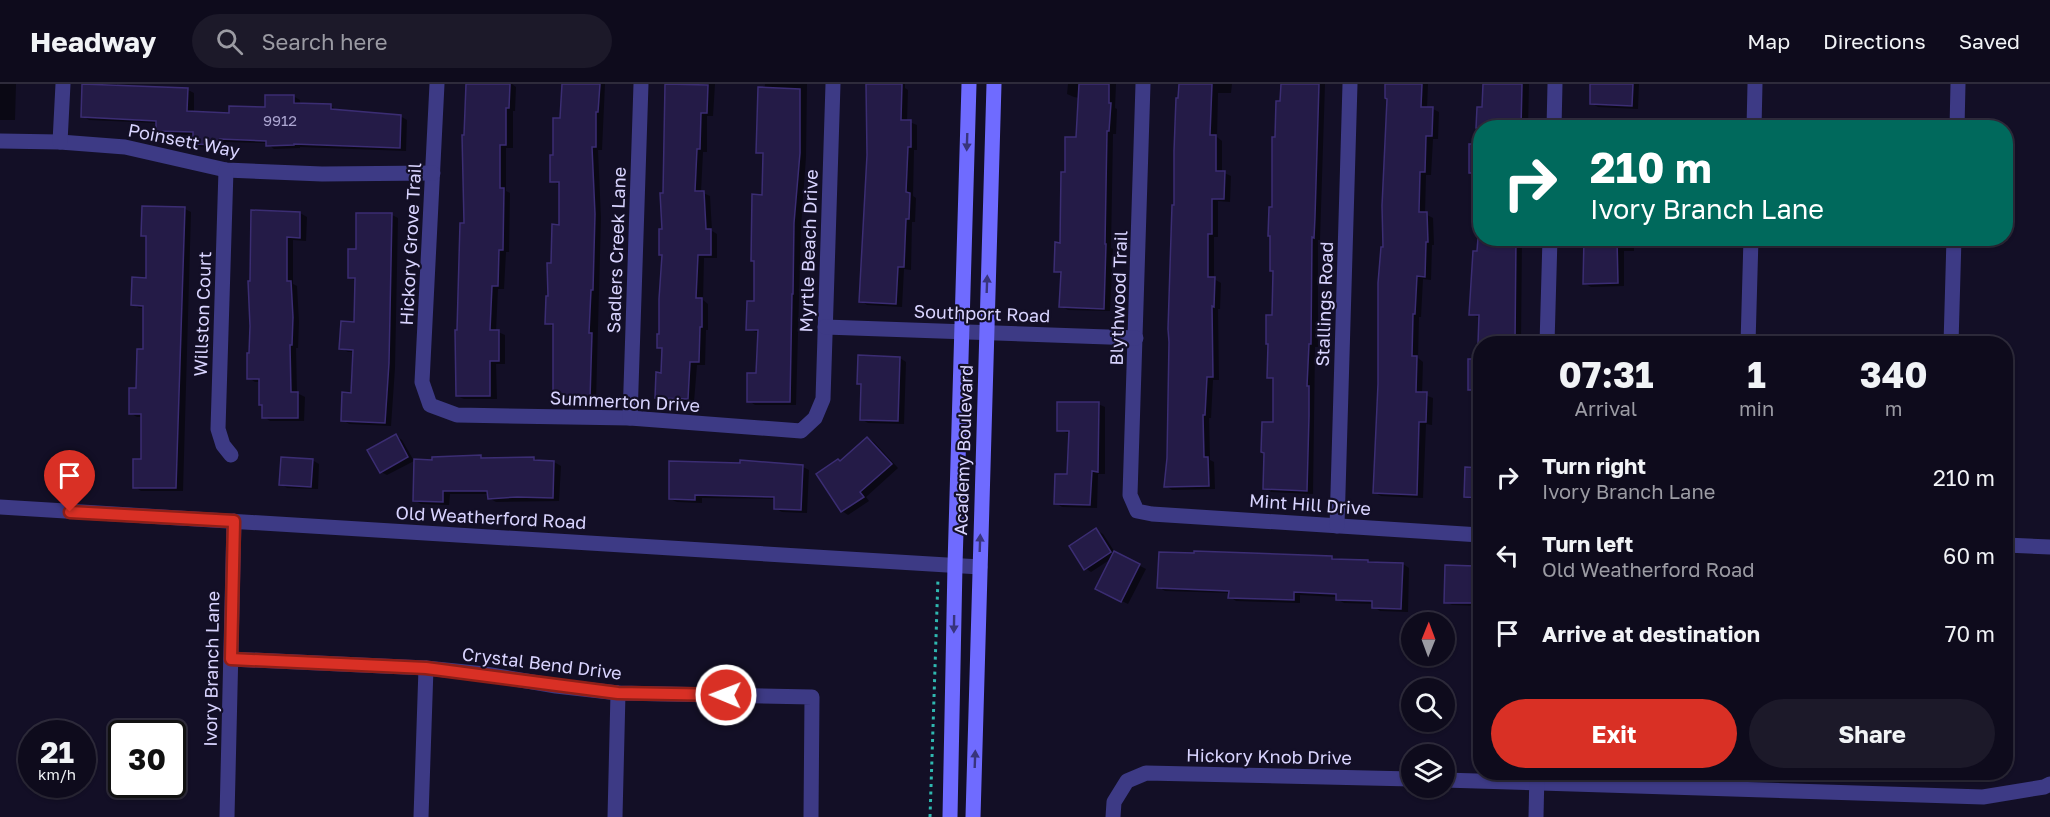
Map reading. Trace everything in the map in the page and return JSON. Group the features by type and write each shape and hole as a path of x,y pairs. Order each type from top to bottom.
{"main road":[{"name":"Academy Boulevard","path":"950,817 969,84"},
{"name":"Academy Boulevard","path":"973,817 994,84"}],"street":[{"path":"60,142 63,84"},
{"name":"Hickory Grove Trail","path":"430,405 422,382 437,84"},
{"name":"Sadlers Creek Lane","path":"630,418 641,84"},
{"name":"Myrtle Beach Drive","path":"815,418 823,399 833,84"},
{"name":"Blythwood Trail","path":"1137,511 1130,495 1143,84"},
{"name":"Stallings Road","path":"1337,526 1350,84"},
{"path":"1554,120 1555,84"},
{"path":"1754,120 1755,84"},
{"path":"1957,120 1958,84"},
{"name":"Poinsett Way","path":"0,141 60,142 124,147 226,170 321,174 433,173"},
{"name":"Willston Court","path":"226,170 218,429 223,445 231,455"},
{"path":"1547,336 1550,246"},
{"path":"1748,336 1751,246"},
{"path":"1951,336 1954,246"},
{"name":"Southport Road","path":"825,327 1136,338"},
{"name":"Summerton Drive","path":"430,405 456,415 630,418 801,431 815,418"},
{"name":"Old Weatherford Road","path":"0,507 980,567"},
{"name":"Mint Hill Drive","path":"1137,511 1152,514 1473,535"},
{"name":"Ivory Branch Lane","path":"227,817 234,521"},
{"path":"2013,545 2050,546"},
{"name":"Crystal Bend Drive","path":"231,659 426,668 618,693 812,697 811,817"},
{"path":"421,817 426,668"},
{"path":"615,817 618,693"},
{"name":"Hickory Knob Drive","path":"1113,817 1114,802 1127,781 1146,773 1401,779"},
{"path":"1455,780 1473,779"},
{"path":"1536,817 1537,780"},
{"path":"1604,780 1983,797 2050,784"}],"building":[{"path":"82,84 188,88 187,111 229,113 229,106 265,107 265,95 294,95 294,103 331,104 331,109 401,115 400,148 294,144 266,146 266,141 220,139 220,145 193,144 193,132 156,131 156,121 81,117"},
{"path":"466,84 510,84 509,108 506,108 506,145 500,145 500,188 504,188 503,250 499,250 498,286 492,286 490,330 499,330 499,361 490,361 490,396 456,396 455,330 457,330 460,223 464,223 462,135 464,135"},
{"path":"562,84 600,84 598,112 596,112 596,147 592,147 595,214 593,290 591,290 589,333 592,333 590,399 553,398 553,324 545,324 546,296 548,296 547,263 551,263 552,224 559,225 559,182 550,182 550,155 553,155 553,118 560,118"},
{"path":"665,84 708,85 707,113 701,113 695,191 704,191 706,229 711,229 711,255 698,255 696,298 702,298 702,327 700,327 699,362 690,362 688,399 655,398 656,372 661,373 662,348 657,348 657,334 659,334 662,255 659,255 659,229 662,229 660,193 663,193"},
{"path":"866,84 902,84 901,120 911,120 911,147 908,147 906,192 910,193 909,219 906,219 904,267 898,267 896,304 859,302 867,155"},
{"path":"1079,84 1109,84 1109,103 1111,103 1109,131 1107,131 1104,309 1059,307 1061,272 1054,272 1055,242 1060,243 1061,172 1065,172 1065,137 1076,137"},
{"path":"1179,84 1212,84 1210,135 1216,135 1216,171 1225,171 1224,199 1212,199 1212,234 1208,234 1208,277 1215,277 1214,307 1212,306 1213,377 1207,377 1205,415 1203,415 1204,457 1208,457 1209,486 1164,487 1167,458 1168,329 1172,205 1174,205 1174,151 1176,98 1178,98"},
{"path":"1281,84 1319,84 1314,238 1312,237 1311,344 1309,344 1307,386 1309,386 1309,416 1307,491 1263,489 1262,422 1273,422 1273,378 1267,378 1266,315 1272,315 1273,271 1270,271 1269,207 1272,207 1272,137 1275,137 1276,101 1280,101"},
{"path":"1385,84 1422,84 1421,107 1433,107 1432,136 1426,136 1425,172 1420,172 1419,212 1427,212 1428,242 1426,242 1425,277 1417,276 1415,314 1413,314 1412,356 1417,356 1416,392 1427,392 1426,422 1419,422 1417,495 1373,493 1378,384 1378,283 1381,247 1383,247 1382,206 1387,99 1385,98"},
{"path":"1483,84 1522,84 1521,120 1476,120 1477,107 1482,107"},
{"path":"1590,84 1633,84 1632,106 1590,104"},
{"path":"758,87 800,89 800,153 794,223 790,402 747,402 747,373 756,373 758,330 746,330 747,301 754,301 754,261 751,261 752,194 762,195 763,153 756,153"},
{"path":"1469,144 1473,144 1473,173 1469,173"},
{"path":"142,206 185,207 176,488 133,488 133,459 141,459 141,414 129,414 129,388 136,388 137,349 143,349 143,306 131,305 132,277 146,278 146,236 141,236"},
{"path":"251,210 300,212 300,238 287,237 287,281 291,281 293,317 292,345 290,345 291,392 298,392 298,418 262,418 262,405 259,405 259,379 247,379"},
{"path":"356,213 392,213 389,363 385,423 341,421 342,392 351,393 353,350 339,349 341,321 354,322 355,278 348,278 348,249 356,249"},
{"path":"1477,246 1516,246 1515,336 1478,336 1479,315 1469,315 1473,251 1477,251"},
{"path":"1584,246 1617,246 1618,283 1583,284"},
{"path":"858,355 900,357 898,421 860,420 861,384 857,384"},
{"path":"1468,359 1473,359 1473,390 1468,390"},
{"path":"1057,402 1099,402 1098,472 1092,471 1090,505 1054,504 1055,474 1067,474 1069,431 1057,431"},
{"path":"396,434 408,457 380,473 367,450"},
{"path":"867,437 892,464 860,492 864,497 841,512 816,474 838,459 840,461"},
{"path":"481,455 481,458 534,457 534,460 554,461 553,498 488,499 487,491 443,491 443,502 413,501 414,459 432,460 432,457"},
{"path":"281,457 313,459 311,487 279,485"},
{"path":"740,460 803,465 801,510 774,509 774,497 695,495 695,500 669,499 669,461 740,463"},
{"path":"1465,467 1473,468 1473,498 1464,497"},
{"path":"1096,528 1111,552 1084,570 1069,546"},
{"path":"1114,551 1140,564 1121,602 1095,589"},
{"path":"1194,551 1332,556 1332,559 1403,563 1401,609 1372,608 1372,601 1336,600 1336,594 1294,592 1294,600 1228,598 1229,591 1157,588 1159,552 1194,553"},
{"path":"1445,565 1473,566 1473,603 1444,603"}],"route":[{"path":"70,512 234,521 231,659 426,668 618,693 726,695"}]}
